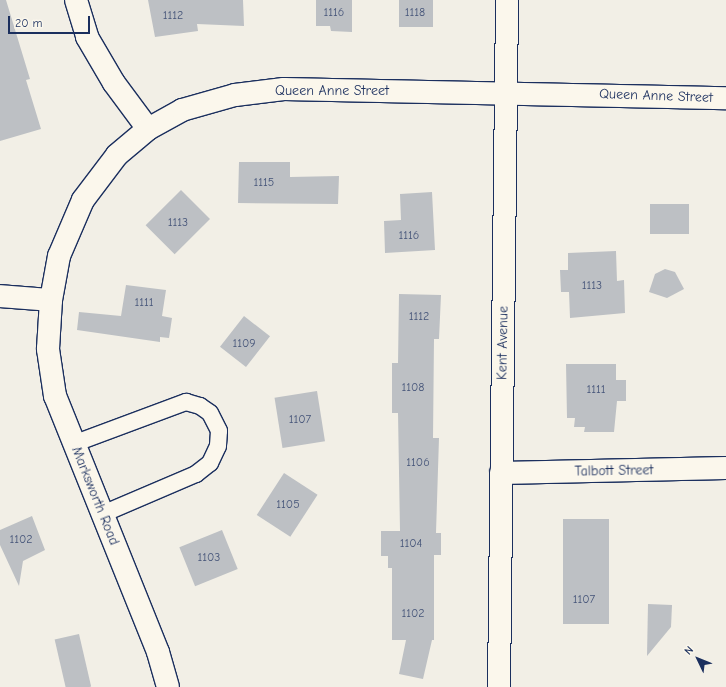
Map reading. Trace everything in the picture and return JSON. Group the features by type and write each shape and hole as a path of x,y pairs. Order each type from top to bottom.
{"street":[{"path":"76,0 91,43 114,83 148,129"},
{"name":"Kent Avenue","path":"499,687 507,0"},
{"name":"Queen Anne Street","path":"50,300 59,256 83,200 117,155 148,129 182,110 235,95 284,89 506,91 726,98"},
{"path":"0,296 50,300"},
{"name":"Marksworth Road","path":"50,300 48,349 55,396 73,444 158,652 168,687"},
{"name":"Talbott Street","path":"502,473 726,468"}],"lane":[{"path":"73,444 186,402 200,406 210,413 219,431 218,446 210,463 196,474 102,514"}],"building":[{"path":"0,0 6,0 30,79 26,80 41,129 0,141"},
{"path":"148,0 243,0 244,26 197,24 198,31 155,37"},
{"path":"316,0 352,0 352,32 331,31 330,26 316,26"},
{"path":"399,0 433,0 433,27 399,27"},
{"path":"239,162 290,162 290,177 339,176 338,204 238,203"},
{"path":"181,190 210,219 175,254 146,225"},
{"path":"432,192 435,250 385,253 384,221 401,220 400,194"},
{"path":"650,204 689,204 689,234 650,234"},
{"path":"616,251 617,281 624,280 625,313 570,318 569,292 561,292 560,270 568,270 568,253"},
{"path":"665,269 675,272 684,289 667,298 649,292 655,274"},
{"path":"126,285 166,290 162,316 172,318 169,338 160,337 160,342 77,330 79,312 121,316"},
{"path":"399,294 441,295 439,339 434,339 433,438 439,438 436,533 441,533 441,555 434,555 434,640 432,640 423,679 399,674 406,640 392,640 392,568 388,568 388,556 381,556 381,531 400,531 398,413 392,413 392,363 398,363"},
{"path":"244,316 270,336 246,367 220,347"},
{"path":"566,364 616,364 616,380 626,380 626,401 617,401 614,432 584,432 585,427 574,427 575,418 567,418"},
{"path":"317,391 325,441 283,448 275,398"},
{"path":"284,473 318,495 290,537 257,515"},
{"path":"32,516 45,550 23,561 19,586 0,545 0,530"},
{"path":"563,519 609,519 609,624 563,624"},
{"path":"222,530 238,569 195,586 179,547"},
{"path":"648,604 672,605 671,627 647,656"},
{"path":"79,634 91,687 66,687 55,640"}]}
